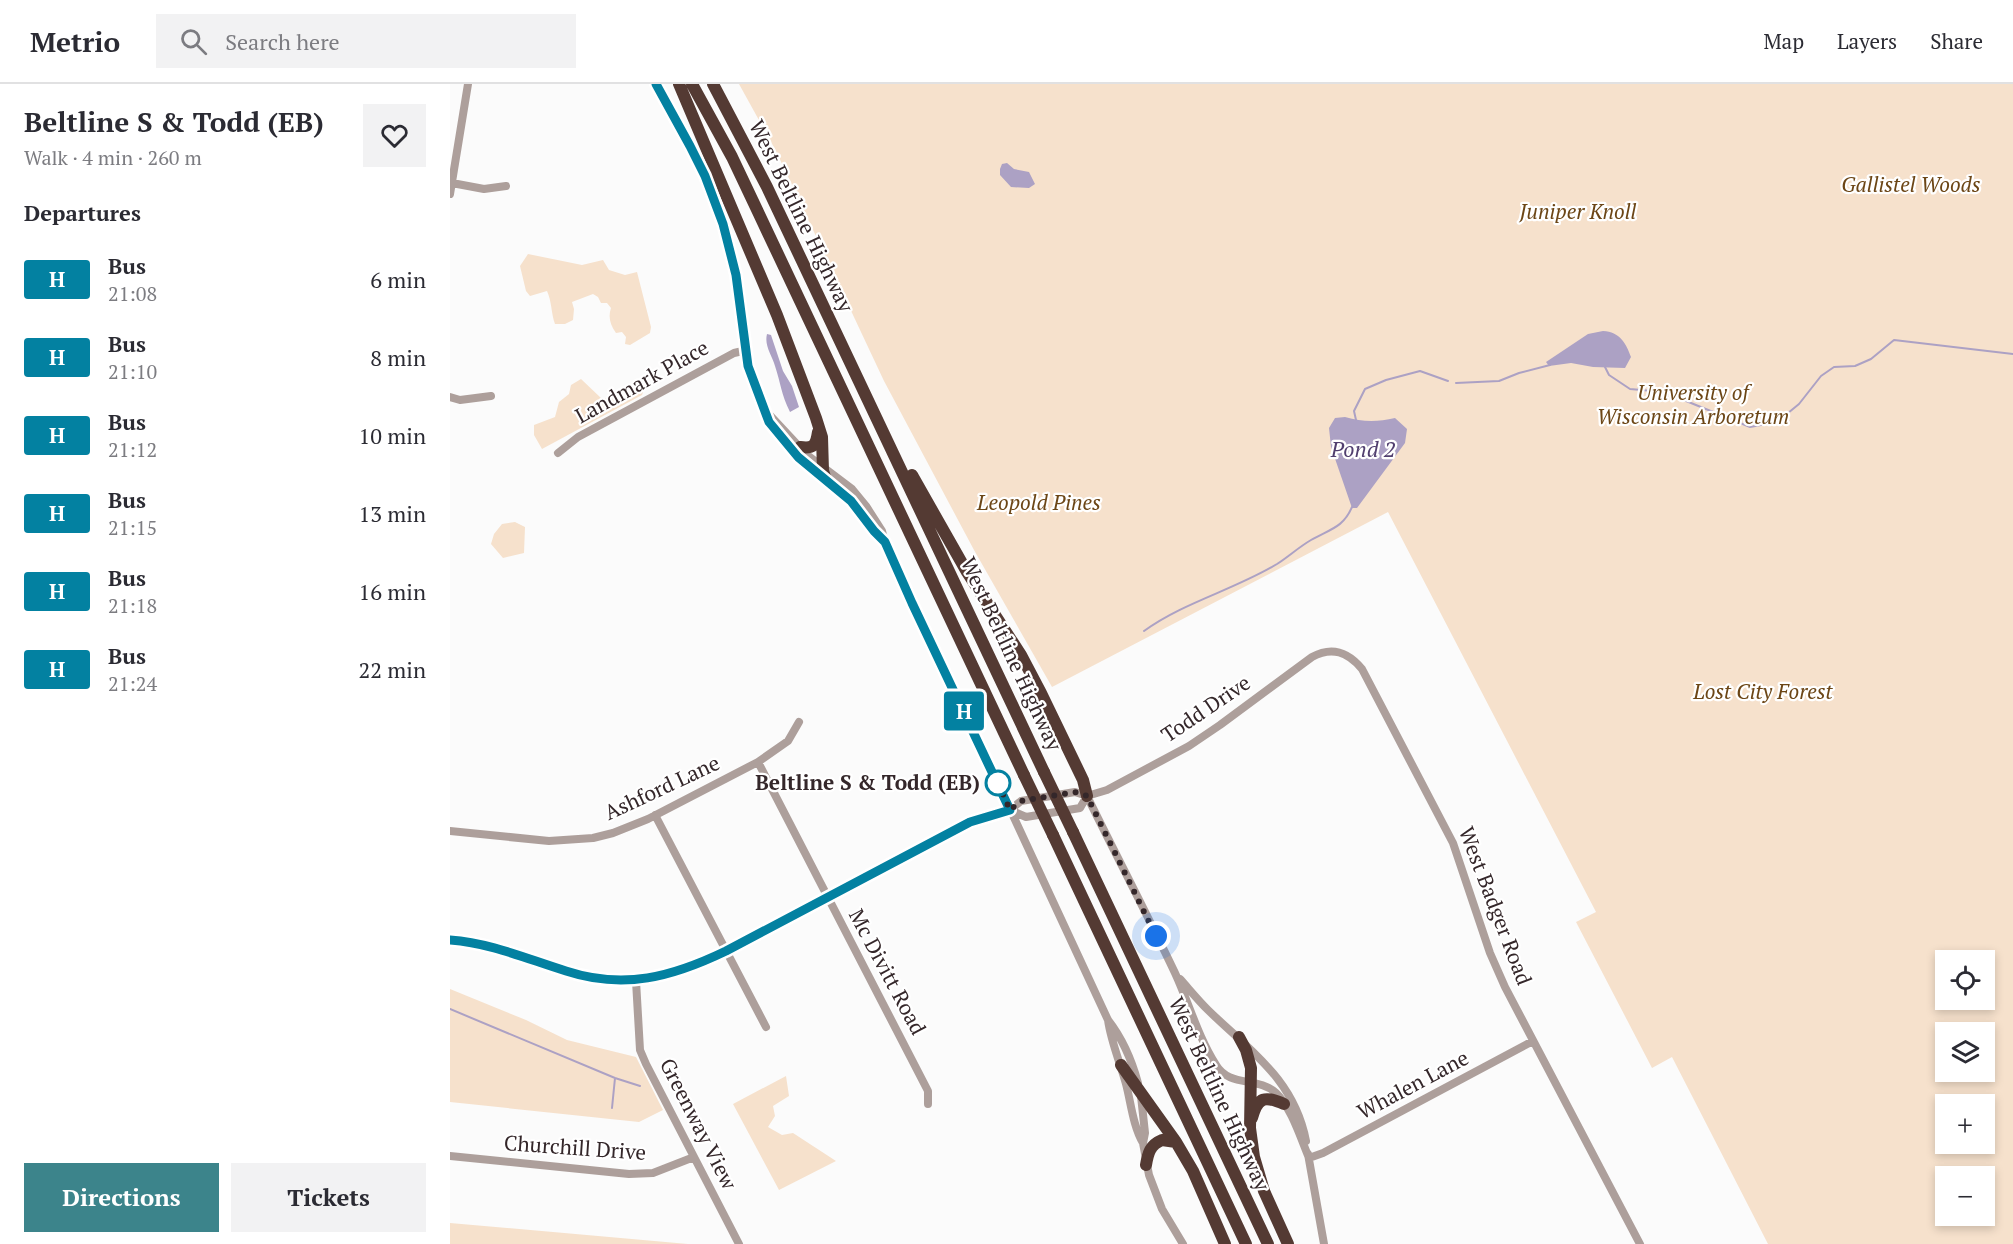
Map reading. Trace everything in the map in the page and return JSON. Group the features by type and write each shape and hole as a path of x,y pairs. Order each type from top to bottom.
{"highway":[{"path":"679,84 777,315 819,428 824,451 823,467 826,480"},
{"name":"West Beltline Highway","path":"692,84 732,157 1246,1244"},
{"name":"West Beltline Highway","path":"713,84 767,187 1268,1244"},
{"path":"862,386 949,541 1021,655 1078,769 1087,796"},
{"path":"800,447 810,449 816,444 819,428"},
{"path":"1239,1037 1250,1059 1250,1128 1257,1172 1288,1244"},
{"path":"1121,1065 1176,1142 1192,1171 1225,1244"},
{"path":"1250,1128 1258,1102 1270,1098 1284,1104"},
{"path":"1146,1165 1148,1154 1154,1145 1162,1140 1176,1142"}],"street":[{"path":"450,194 468,84"},
{"path":"656,84 695,156 723,224 736,275 752,381 769,422 798,457 851,501 885,542"},
{"path":"450,117 462,119"},
{"path":"452,183 484,189 506,186"},
{"name":"Landmark Place","path":"558,453 578,437 734,353 747,350"},
{"path":"450,397 460,400 491,396"},
{"path":"765,410 800,447 852,489 867,506 882,531 912,603 1108,1020 1117,1031 1125,1048 1140,1094 1146,1165 1162,1209 1183,1244"},
{"name":"Todd Drive","path":"450,940 497,948 567,972 590,977 636,981 675,972 726,951 970,822 1010,810 1021,801 1075,792 1087,796 1107,790 1189,746 1321,652 1330,650 1342,652"},
{"name":"West Badger Road","path":"1342,652 1354,659 1362,669 1453,843 1490,953 1533,1041 1640,1244"},
{"name":"Ashford Lane","path":"450,831 549,841 571,841 614,833 655,815 758,762 788,741 799,722"},
{"name":"Mc Divitt Road","path":"758,762 928,1090 928,1104"},
{"path":"1087,796 1176,974 1215,1064 1228,1078 1264,1086 1276,1092 1309,1158"},
{"name":"Todd Drive","path":"1010,810 1026,817 1080,808 1087,796"},
{"path":"655,815 766,1027"},
{"path":"1176,974 1207,1010 1239,1037 1274,1073 1286,1090 1304,1129 1324,1244"},
{"name":"Greenway View","path":"636,981 640,1050 740,1244"},
{"path":"1108,1020 1138,1135 1143,1143"},
{"name":"Whalen Lane","path":"1309,1158 1340,1144 1533,1041"},
{"name":"Churchill Drive","path":"450,1156 629,1174 652,1173 694,1157"}],"green space":[{"name":"University of Wisconsin Arboretum","path":"739,84 2013,84 2013,1244 1768,1244 1672,1057 1652,1068 1576,922 1596,912 1388,512 1052,687 974,550 884,381 776,151"},
{"path":"528,254 582,265 603,260 609,270 625,275 637,272 651,327 650,333 630,345 625,344 626,337 622,332 616,333 611,324 611,308 607,303 601,303 593,294 572,302 573,320 565,324 555,324 547,291 530,296 526,291 520,266"},
{"path":"581,379 601,398 612,398 639,385 644,389 642,395 542,449 534,435 534,425 555,417 559,402 569,394 571,385"},
{"path":"515,522 525,527 524,553 503,558 491,544 494,534 502,524"},
{"path":"450,989 526,1020 567,1040 636,1057 663,1110 639,1122 450,1102"},
{"path":"786,1076 789,1096 773,1106 775,1116 768,1127 782,1135 793,1133 836,1161 779,1190 733,1104"},
{"path":"450,1223 688,1244 450,1244"}],"water":[{"path":"1007,163 1014,169 1029,172 1035,184 1029,188 1011,187 1000,175 1002,164"},
{"path":"1603,331 1618,336 1624,343 1631,357 1625,368 1593,367 1571,363 1549,366 1546,362 1588,334"},
{"path":"767,334 771,335 783,371 792,386 799,407 790,412 767,346"},
{"name":"Pond 2","path":"1345,417 1370,421 1395,418 1407,429 1405,443 1357,508 1352,508 1331,447 1329,428 1335,418"}],"waterway":[{"path":"1604,365 1609,375 1630,389 1664,392 1750,427 1777,422 1799,404 1821,376 1834,367 1855,366 1871,359 1894,340 2013,354"},
{"path":"1456,383 1499,381 1550,365"},
{"path":"1356,420 1354,411 1365,389 1386,380 1420,371 1448,381"},
{"path":"1144,631 1176,612 1277,564 1340,524 1352,507"},
{"path":"450,1009 615,1078 640,1086"},
{"path":"612,1108 615,1078"}],"bus line":[{"name":"H","path":"450,940 497,948 567,972 590,977 636,981 667,974 702,963 726,951 955,829 998,812 1010,810 903,586 885,542 851,501 798,457 769,422 748,366 736,275 716,203 690,146 656,84"}],"place":[{"name":"Beltline S & Todd (EB)","path":"998,783"}],"route":[{"path":"998,783 994,774 1010,810 1021,801 1075,792 1087,796 1156,936"}],"park label":[{"name":"Gallistel Woods","path":"1911,185"},
{"name":"Juniper Knoll","path":"1578,212"},
{"name":"Leopold Pines","path":"1039,503"},
{"name":"Lost City Forest","path":"1763,692"}]}
